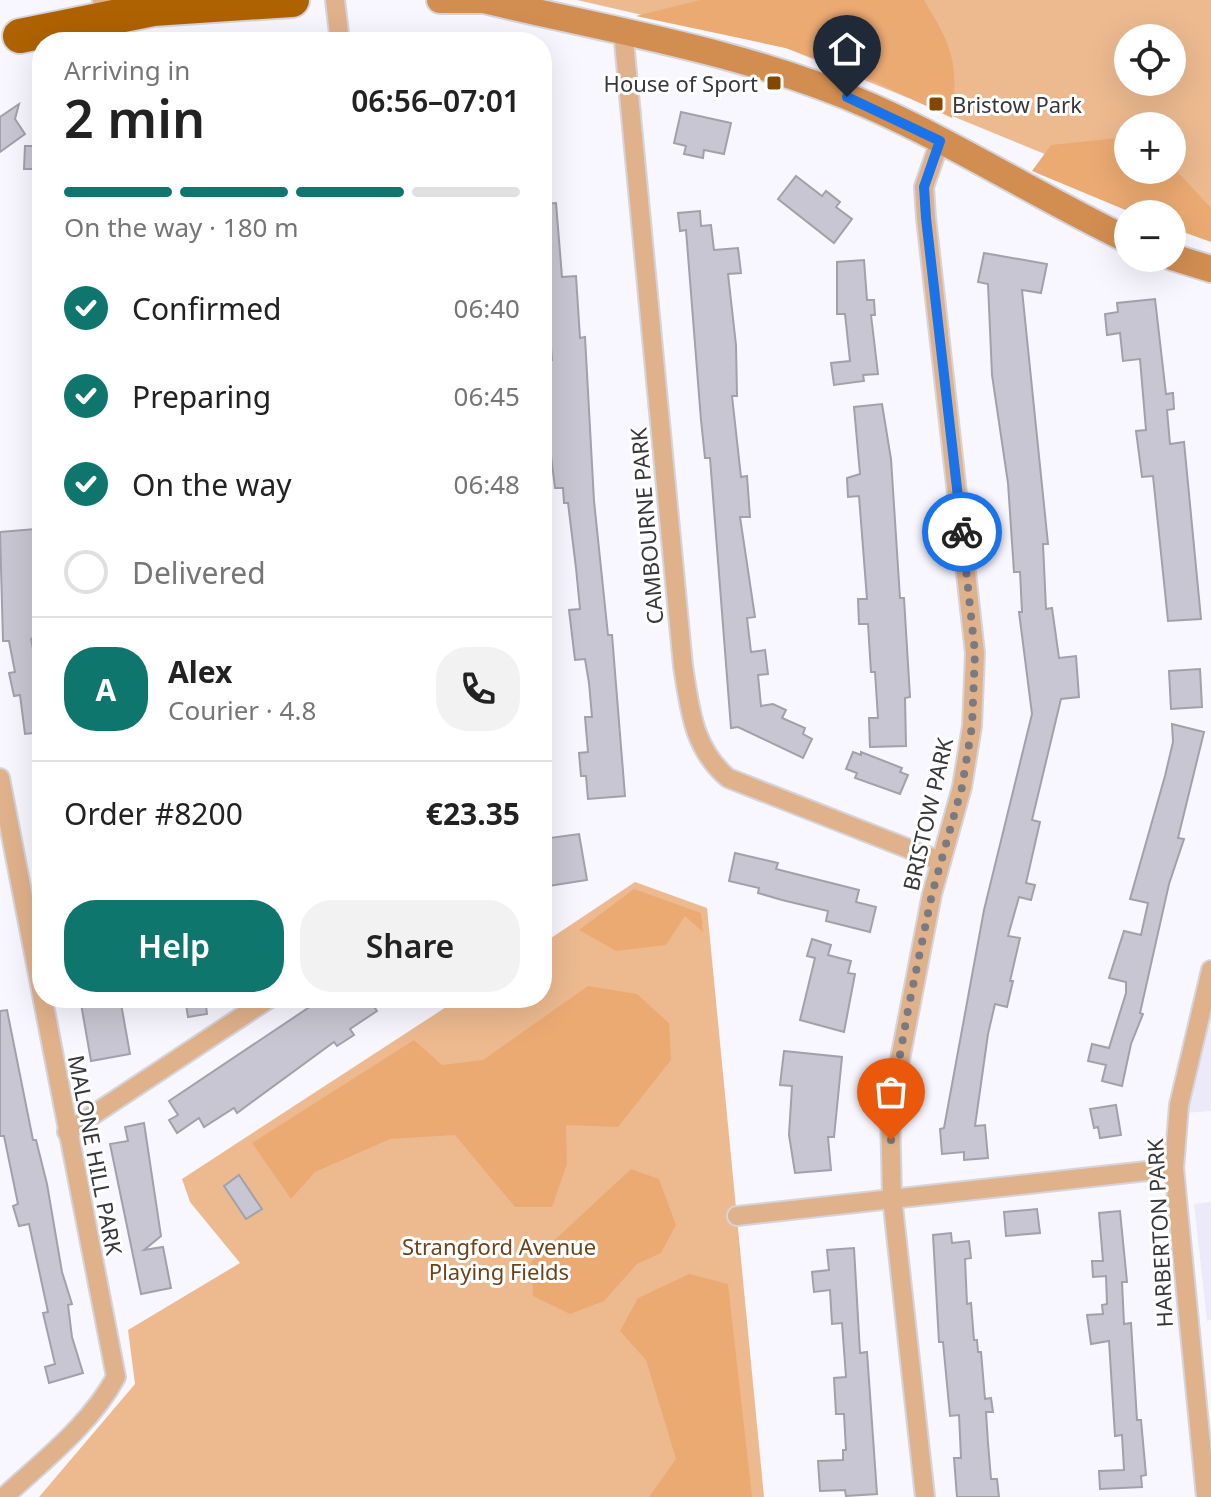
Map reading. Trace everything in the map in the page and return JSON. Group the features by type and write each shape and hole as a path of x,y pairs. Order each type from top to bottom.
{"highway":[{"path":"43,32 100,15 292,0"},
{"path":"10,42 32,35"}],"main road":[{"path":"440,0 483,0 623,31 800,79 870,106 1114,233"},
{"path":"1186,261 1211,269"}],"street":[{"path":"335,0 339,32"},
{"name":"CAMBOURNE PARK","path":"623,31 681,650 693,729 710,763 728,778 940,861"},
{"name":"BRISTOW PARK","path":"925,1497 892,1197 890,1111 940,861 962,787 972,726 975,653 926,218 924,187 940,141"},
{"name":"MALONE HILL PARK","path":"0,778 32,947"},
{"name":"HARBERTON PARK","path":"1206,1497 1174,1168 1179,1105 1211,970"},
{"name":"MALONE HILL PARK","path":"4,1497 103,1401 116,1377 44,1008"},
{"path":"67,1132 253,1008"},
{"path":"737,1216 1174,1168"}],"shaded area":[{"path":"700,0 924,0 951,56 955,83 952,118 865,77 786,48 636,16"},
{"path":"1114,138 1114,184 1186,184 1186,181 1211,208 1211,242 1186,233 1186,200 1114,200 1114,205 1032,171 1051,145"},
{"path":"634,889 701,913 703,932 685,916 666,945 616,951 579,930"},
{"path":"588,986 637,994 669,1023 671,1060 618,1127 566,1125 567,1164 552,1207 515,1207 455,1135 390,1139 315,1172 291,1199 252,1143 414,1040 442,1065 483,1060"},
{"path":"1211,1010 1211,1111 1185,1113"},
{"path":"631,1169 659,1179 676,1225 661,1253 637,1264 604,1301 570,1314 533,1296 531,1262"},
{"path":"1211,1202 1211,1320 1207,1321 1194,1204"},
{"path":"689,1274 728,1284 752,1497 649,1497 676,1459 646,1360 620,1331 638,1298"}],"green space":[{"path":"577,0 1211,0 1211,222 1186,212 1186,200 1157,200 1118,184 1186,184 1186,112 1114,112 1114,182 786,48"},
{"name":"Strangford Avenue Playing Fields","path":"635,882 707,908 764,1497 39,1497 135,1384 128,1330 240,1263 190,1202 182,1179 445,1008 552,1008 552,937"}],"building":[{"path":"19,104 15,119 25,134 0,152 0,117"},
{"path":"681,112 731,123 724,154 704,150 703,158 684,154 686,146 674,143"},
{"path":"25,146 32,146 32,169 24,169"},
{"path":"796,176 822,196 826,191 840,202 836,207 852,219 834,243 778,199"},
{"path":"552,203 556,203 562,277 576,276 580,338 585,337 594,501 608,635 612,635 625,796 588,799 586,776 581,776 579,753 588,752 585,717 592,717 585,659 575,660 569,610 580,609 568,503 564,503 563,488 555,488 552,464"},
{"path":"700,211 701,226 711,225 714,250 738,248 741,273 728,274 736,345 737,396 732,396 741,477 747,476 750,517 740,517 755,617 747,618 751,652 765,650 768,674 758,675 761,706 773,704 786,710 782,718 805,728 803,734 812,739 803,758 738,727 731,728 710,458 705,458 701,420 686,230 680,231 678,213"},
{"path":"984,253 1047,264 1041,293 1022,290 1048,544 1043,544 1046,609 1052,608 1059,658 1076,656 1079,697 1061,699 1032,820 1040,822 1026,883 1035,885 1031,900 1019,897 1008,936 1020,938 1010,981 1013,981 1007,1007 995,1004 988,1034 975,1126 985,1125 988,1158 964,1160 964,1152 942,1154 940,1129 944,1128 984,910 1032,714 1019,612 1022,612 1020,572 1014,572 1008,483 992,375 988,284 978,282"},
{"path":"864,260 867,300 874,300 875,315 871,315 878,374 863,375 864,381 834,385 831,363 850,361 845,314 837,314 837,262"},
{"path":"1155,299 1166,394 1173,393 1174,409 1167,410 1170,444 1184,442 1201,619 1168,621 1153,476 1142,477 1136,431 1146,430 1140,359 1123,361 1120,333 1107,335 1105,314 1118,312 1117,303"},
{"path":"882,404 891,459 910,697 905,698 906,746 870,747 869,718 878,718 875,672 871,672 868,624 859,624 858,599 867,599 859,496 848,497 847,478 860,474 854,407"},
{"path":"32,529 32,733 25,734 20,695 14,696 9,673 15,672 9,641 3,641 0,532"},
{"path":"1200,669 1202,707 1171,709 1169,671"},
{"path":"1172,724 1204,732 1178,838 1184,839 1169,884 1140,1013 1143,1014 1131,1044 1122,1086 1102,1081 1106,1065 1088,1061 1092,1044 1109,1048 1126,993 1126,982 1109,978 1124,931 1141,935 1148,903 1130,899 1165,776 1173,742"},
{"path":"853,752 861,755 861,752 902,768 900,772 908,775 900,794 855,778 857,773 846,769"},
{"path":"579,834 587,880 552,885 552,838"},
{"path":"735,853 778,863 776,869 859,890 856,902 876,907 870,932 826,921 828,911 758,893 759,888 729,881"},
{"path":"812,939 831,945 828,955 851,961 848,973 855,974 844,1032 800,1020 815,958 807,956"},
{"path":"82,1008 122,1008 130,1054 91,1061"},
{"path":"187,1008 206,1008 207,1014 188,1017"},
{"path":"308,1008 375,1008 377,1011 350,1029 354,1035 337,1046 334,1042 237,1113 234,1108 204,1127 199,1118 177,1133 169,1120 178,1115 169,1101"},
{"path":"7,1010 33,1140 36,1140 47,1184 62,1272 72,1304 68,1305 72,1337 83,1373 49,1383 45,1367 55,1364 43,1313 48,1312 29,1224 19,1226 13,1206 18,1204 4,1136 0,1136 0,1011"},
{"path":"784,1051 842,1057 834,1137 828,1137 831,1170 795,1173 789,1135 792,1086 780,1085"},
{"path":"1116,1105 1121,1135 1100,1138 1098,1127 1094,1128 1090,1109"},
{"path":"144,1123 161,1236 144,1250 163,1247 171,1288 141,1294 110,1144 128,1141 125,1127"},
{"path":"239,1175 262,1209 246,1219 224,1186"},
{"path":"1037,1209 1040,1233 1006,1236 1004,1212"},
{"path":"1120,1211 1127,1282 1122,1282 1124,1324 1131,1323 1137,1420 1141,1420 1146,1475 1141,1476 1142,1487 1100,1489 1099,1471 1124,1470 1122,1435 1115,1436 1109,1341 1091,1344 1087,1315 1103,1314 1102,1305 1107,1304 1106,1276 1093,1277 1092,1261 1103,1261 1099,1213"},
{"path":"951,1233 952,1243 969,1241 971,1258 965,1259 967,1304 971,1303 974,1340 977,1340 978,1352 981,1352 985,1399 991,1398 993,1412 986,1412 988,1443 991,1479 997,1479 999,1497 957,1497 954,1458 961,1458 959,1415 950,1416 943,1342 939,1342 933,1235"},
{"path":"854,1248 860,1353 867,1352 877,1494 846,1496 845,1490 820,1491 818,1461 843,1460 843,1450 846,1450 844,1414 836,1414 834,1378 846,1377 842,1323 832,1324 830,1290 814,1292 812,1272 829,1270 827,1250"}],"way so far":[{"path":"891,1140 890,1111 908,1010 932,894 962,787 972,726 975,653 962,532"}],"place":[{"name":"House of Sport","path":"774,83"},
{"name":"Bristow Park","path":"936,104"}],"route":[{"path":"847,97 940,141 924,187 962,532"}]}
